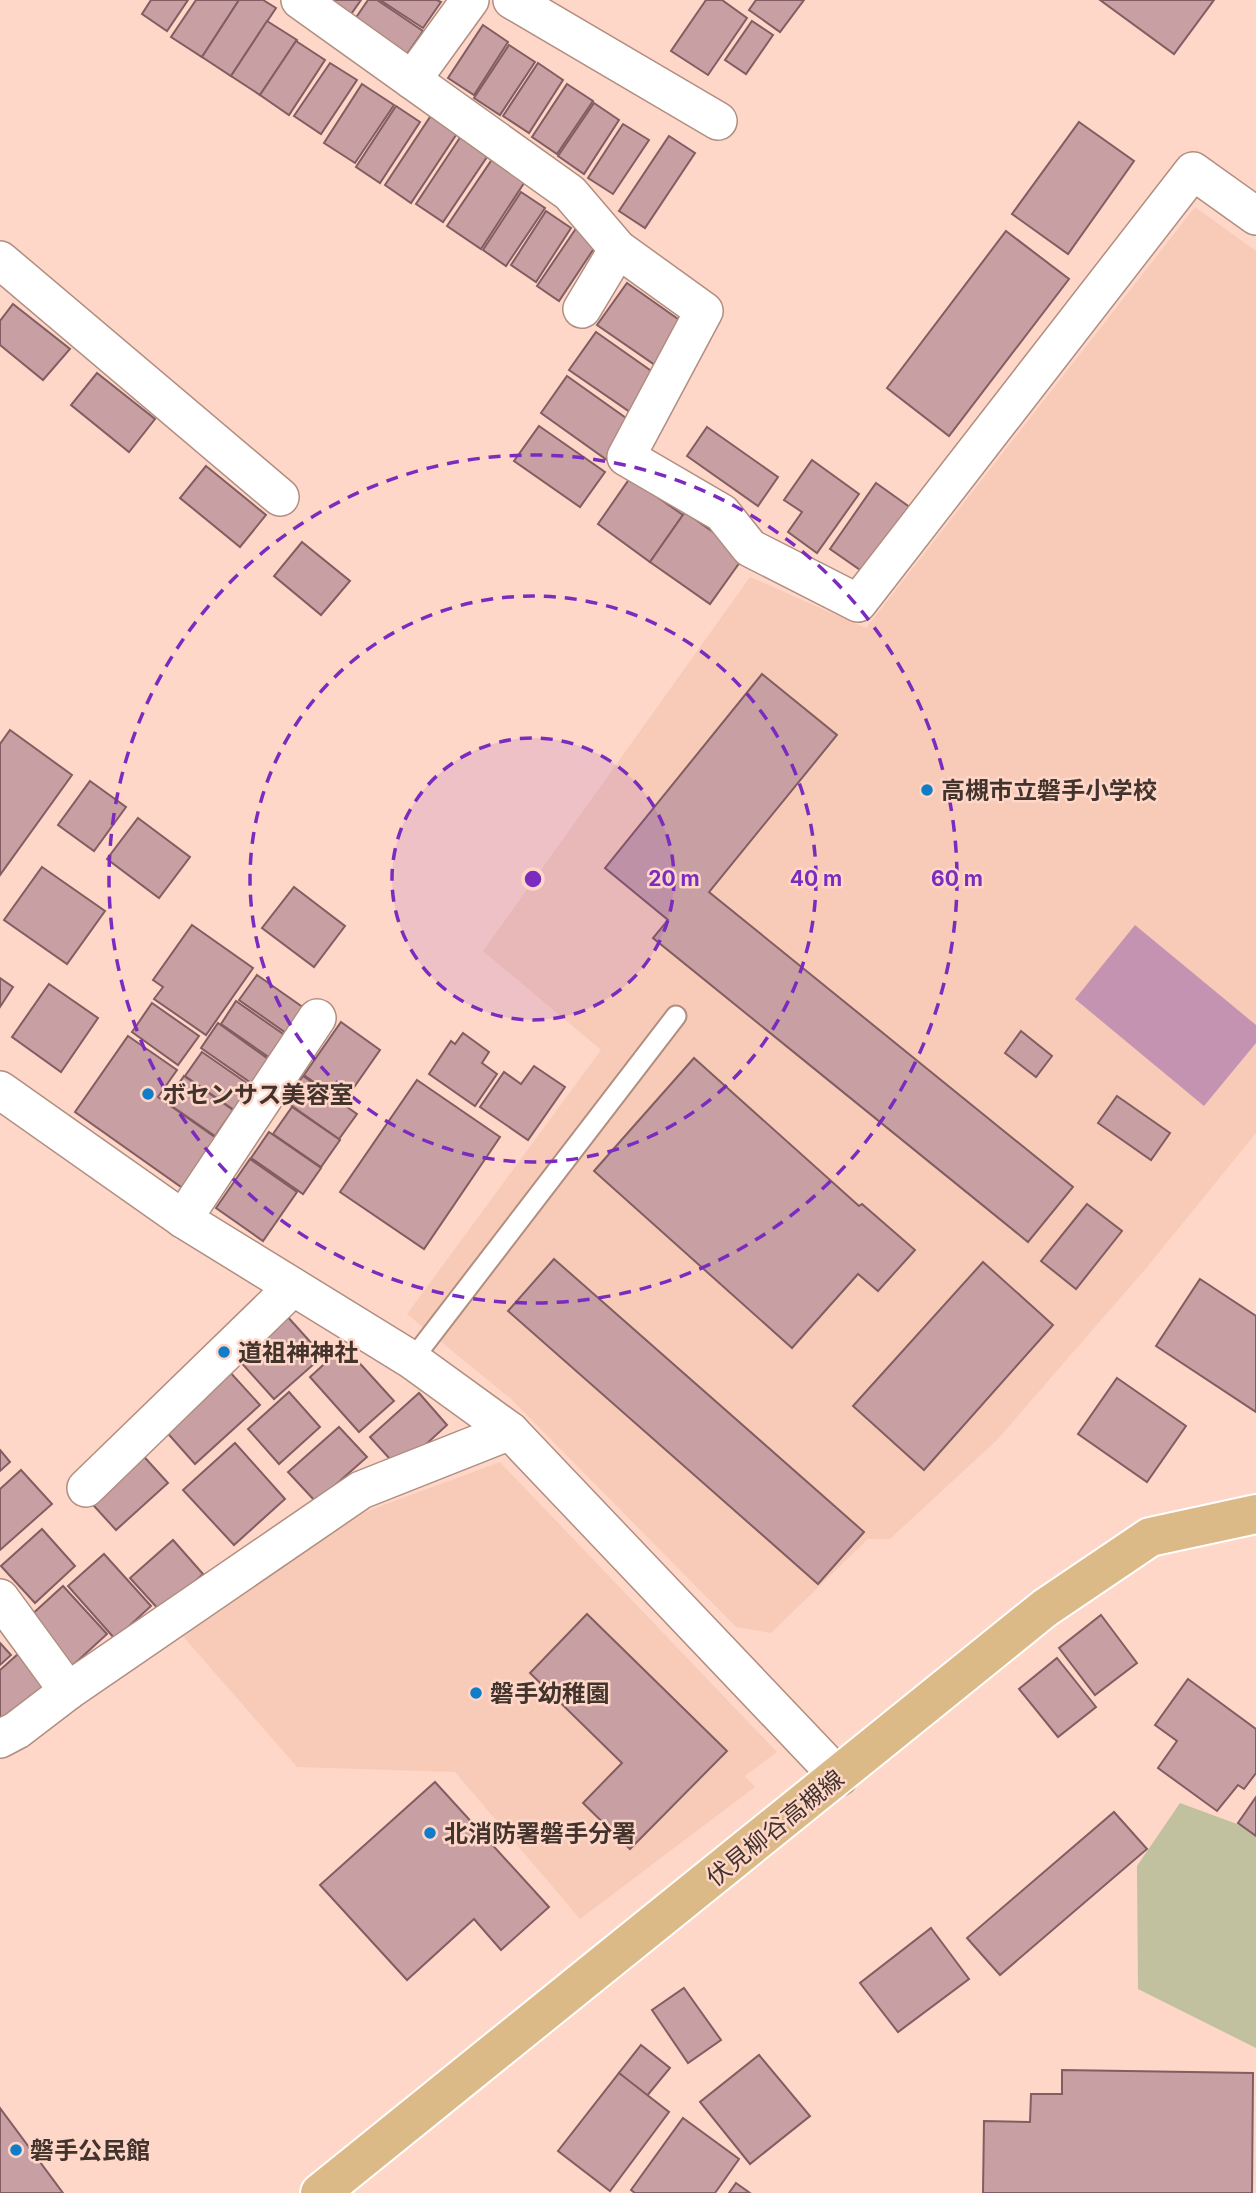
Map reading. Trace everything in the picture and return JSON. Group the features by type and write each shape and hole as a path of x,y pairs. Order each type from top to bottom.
{"main road":[{"name":"伏見柳谷高槻線","path":"320,2193 839,1777 1045,1608 1150,1537 1256,1514"}],"street":[{"path":"300,0 570,193 618,249 704,310 626,457 722,513 750,548 858,603 1193,171 1256,216"},
{"path":"412,80 470,0"},
{"path":"512,0 718,121"},
{"path":"582,309 618,249"},
{"path":"0,260 280,498"},
{"path":"183,1219 317,1018"},
{"path":"0,1090 183,1219 412,1360 510,1430 839,1777"},
{"path":"86,1488 293,1287"},
{"path":"0,1739 18,1730 68,1691 361,1490 510,1430"},
{"path":"0,1598 68,1691"}],"lane":[{"path":"412,1360 676,1016"}],"shaded area":[{"name":"高槻市立磐手小学校","path":"1195,207 1256,251 1256,1133 1148,1266 997,1440 890,1539 868,1539 771,1633 736,1627 512,1400 407,1314 601,1050 483,951 750,577 866,628"},
{"path":"1135,925 1256,1025 1256,1043 1204,1106 1075,999"},
{"name":"磐手幼稚園","path":"500,1462 777,1752 745,1776 755,1787 580,1919 455,1772 297,1767 181,1634 351,1517"}],"green space":[{"path":"1180,1803 1256,1831 1256,2048 1138,1989 1137,1866"}],"building":[{"path":"151,0 188,0 167,31 142,14"},
{"path":"196,0 239,0 202,57 171,37"},
{"path":"239,0 263,0 276,8 231,76 202,57"},
{"path":"324,0 361,0 349,17"},
{"path":"368,0 377,0 423,31 405,57 353,22"},
{"path":"380,0 437,0 441,2 423,28"},
{"path":"706,0 722,0 747,18 708,75 671,51"},
{"path":"756,0 804,0 780,32 749,10"},
{"path":"1100,0 1214,0 1174,54"},
{"path":"267,21 297,40 260,95 231,76"},
{"path":"752,21 773,35 746,74 725,60"},
{"path":"483,25 508,42 474,95 448,78"},
{"path":"296,41 325,60 289,115 260,95"},
{"path":"509,45 535,62 500,115 474,98"},
{"path":"330,63 357,80 321,134 294,116"},
{"path":"538,63 563,80 529,133 503,116"},
{"path":"362,84 394,105 355,163 324,143"},
{"path":"567,84 593,101 557,154 532,137"},
{"path":"594,103 619,120 584,174 558,156"},
{"path":"396,106 420,122 380,183 356,167"},
{"path":"432,114 458,132 411,203 385,185"},
{"path":"1079,122 1134,161 1068,254 1012,214"},
{"path":"623,124 649,140 613,194 588,178"},
{"path":"461,136 489,154 443,222 416,204"},
{"path":"669,136 695,153 645,228 619,211"},
{"path":"493,158 526,180 481,249 447,226"},
{"path":"521,192 545,208 506,266 483,250"},
{"path":"546,211 571,228 536,282 511,265"},
{"path":"579,224 601,238 559,301 537,286"},
{"path":"1006,231 1069,279 949,436 887,388"},
{"path":"627,283 685,324 655,365 597,325"},
{"path":"13,304 70,349 43,380 0,345 0,321"},
{"path":"596,332 657,375 630,412 569,370"},
{"path":"97,373 155,419 129,452 71,405"},
{"path":"567,376 633,423 607,460 541,413"},
{"path":"539,426 605,472 580,507 514,461"},
{"path":"707,427 778,477 758,506 687,456"},
{"path":"812,460 859,494 817,553 788,532 802,512 784,500"},
{"path":"206,466 266,515 240,547 180,498"},
{"path":"630,478 683,515 650,562 598,524"},
{"path":"876,483 911,508 866,574 830,549"},
{"path":"685,512 745,555 710,604 650,562"},
{"path":"302,542 350,581 321,615 274,576"},
{"path":"762,674 837,735 709,892 1073,1187 1028,1242 653,938 668,920 605,868"},
{"path":"10,730 72,775 0,875 0,744"},
{"path":"90,781 126,807 94,851 58,825"},
{"path":"138,818 190,857 159,898 107,859"},
{"path":"42,867 105,911 67,964 4,920"},
{"path":"294,887 345,926 314,967 262,928"},
{"path":"192,925 253,968 206,1035 154,999 163,987 153,980"},
{"path":"257,975 304,1008 286,1033 239,1000"},
{"path":"0,978 13,987 0,1007"},
{"path":"49,984 98,1018 61,1072 12,1037"},
{"path":"236,1001 286,1036 270,1058 221,1024"},
{"path":"152,1003 199,1036 178,1065 132,1032"},
{"path":"341,1022 380,1050 343,1103 304,1075"},
{"path":"218,1023 271,1061 254,1085 201,1048"},
{"path":"1021,1031 1052,1056 1036,1077 1005,1053"},
{"path":"463,1033 489,1052 482,1063 497,1074 475,1106 429,1074 451,1041 455,1044"},
{"path":"128,1036 177,1070 158,1097 226,1145 191,1194 75,1112"},
{"path":"202,1052 251,1086 234,1110 185,1076"},
{"path":"694,1058 859,1206 862,1204 915,1250 878,1291 858,1274 792,1348 594,1171"},
{"path":"534,1066 565,1087 528,1140 480,1107 504,1072 521,1084"},
{"path":"184,1076 233,1110 215,1136 166,1102"},
{"path":"303,1076 357,1114 339,1139 285,1101"},
{"path":"417,1080 500,1137 424,1249 340,1192"},
{"path":"1117,1096 1170,1133 1151,1160 1098,1123"},
{"path":"292,1107 340,1140 321,1167 273,1134"},
{"path":"269,1132 321,1168 303,1194 251,1158"},
{"path":"250,1159 297,1192 263,1241 216,1208"},
{"path":"1087,1204 1122,1231 1076,1289 1041,1261"},
{"path":"554,1259 864,1532 818,1584 508,1311"},
{"path":"983,1262 1053,1325 924,1470 853,1406"},
{"path":"1200,1279 1256,1316 1256,1412 1156,1346"},
{"path":"286,1315 323,1356 274,1399 238,1359"},
{"path":"344,1346 394,1401 359,1432 310,1377"},
{"path":"228,1370 260,1405 195,1464 163,1428"},
{"path":"1117,1378 1186,1426 1147,1482 1078,1434"},
{"path":"289,1392 320,1427 279,1464 248,1429"},
{"path":"419,1393 447,1425 399,1469 370,1437"},
{"path":"339,1427 367,1457 316,1502 288,1472"},
{"path":"235,1443 285,1499 234,1545 183,1490"},
{"path":"137,1449 168,1483 116,1530 85,1496"},
{"path":"0,1450 10,1462 0,1471"},
{"path":"21,1470 52,1504 0,1550 0,1489"},
{"path":"42,1529 75,1566 35,1603 1,1566"},
{"path":"173,1540 203,1574 161,1612 130,1578"},
{"path":"104,1554 151,1606 115,1639 68,1586"},
{"path":"63,1586 107,1634 72,1666 29,1617"},
{"path":"587,1614 727,1751 630,1849 583,1803 622,1763 530,1673"},
{"path":"1101,1615 1137,1663 1095,1695 1059,1648"},
{"path":"0,1643 11,1655 0,1665"},
{"path":"18,1654 46,1685 0,1726 0,1670"},
{"path":"1057,1658 1096,1707 1058,1737 1019,1689"},
{"path":"1188,1679 1256,1729 1256,1773 1244,1789 1238,1785 1217,1811 1158,1768 1177,1741 1155,1725"},
{"name":"北消防署磐手分署","path":"435,1782 549,1907 501,1950 474,1919 407,1980 320,1885"},
{"path":"1256,1797 1256,1836 1238,1823"},
{"path":"1114,1812 1147,1849 1000,1975 967,1938"},
{"path":"931,1928 969,1979 898,2032 860,1983"},
{"path":"684,1988 721,2040 688,2063 652,2010"},
{"path":"641,2045 670,2068 646,2097 619,2073"},
{"path":"759,2055 810,2116 750,2164 700,2102"},
{"path":"1062,2070 1253,2073 1252,2193 983,2193 984,2121 1030,2122 1031,2094 1062,2094"},
{"path":"619,2073 669,2112 610,2191 558,2151"},
{"name":"磐手公民館","path":"0,2108 63,2193 0,2193"},
{"path":"683,2118 739,2159 715,2193 635,2193 631,2190"},
{"path":"736,2183 750,2193 729,2193"}],"place":[{"name":"高槻市立磐手小学校","path":"927,790"},
{"name":"ボセンサス美容室","path":"148,1094"},
{"name":"道祖神神社","path":"224,1352"},
{"name":"磐手幼稚園","path":"476,1693"},
{"name":"北消防署磐手分署","path":"430,1833"},
{"name":"磐手公民館","path":"16,2150"}]}
